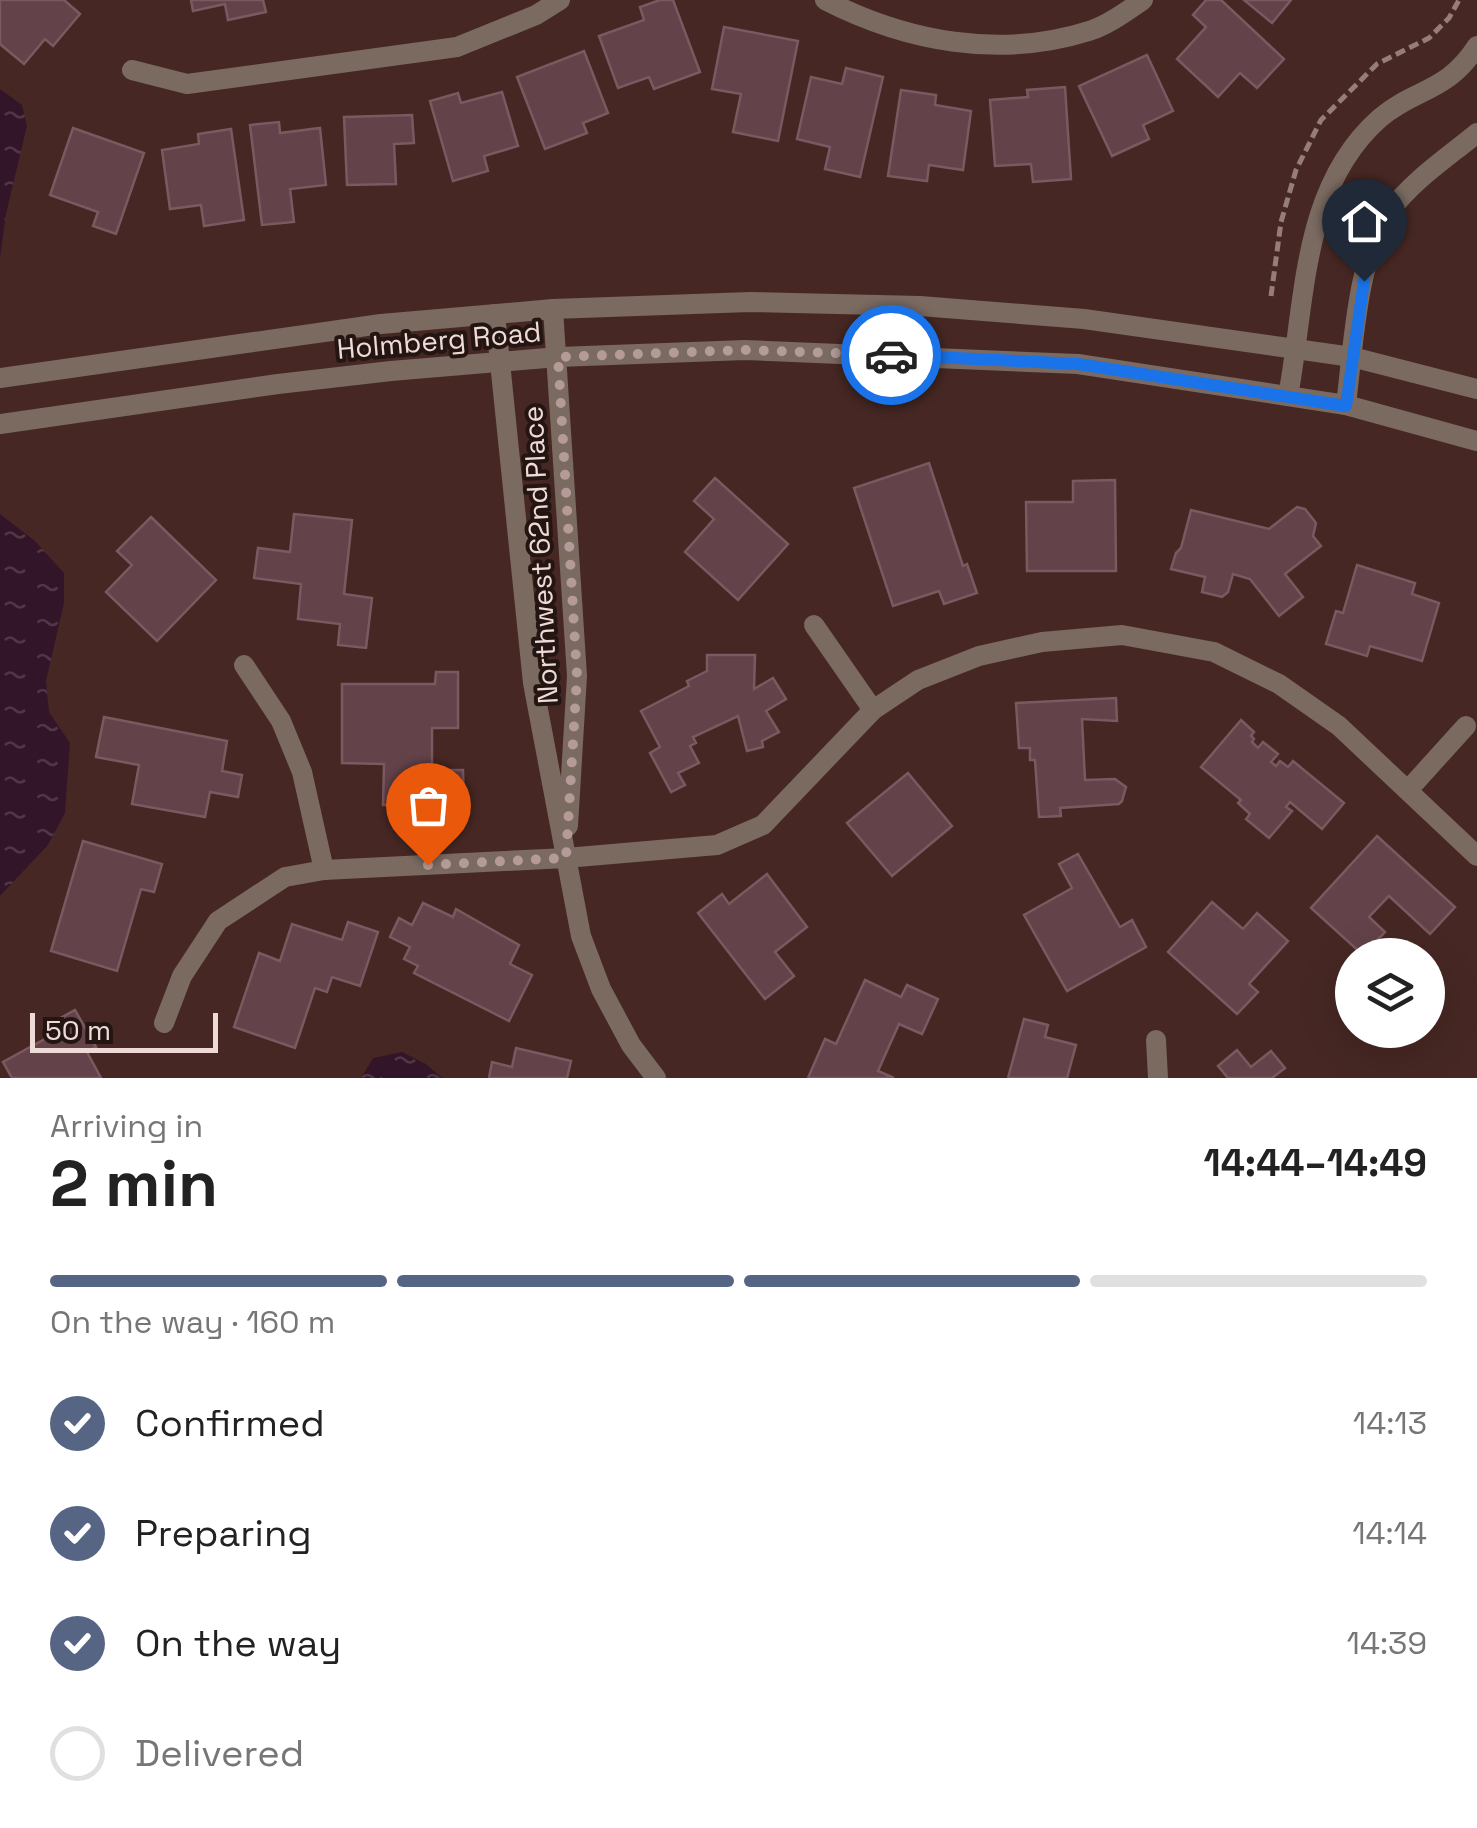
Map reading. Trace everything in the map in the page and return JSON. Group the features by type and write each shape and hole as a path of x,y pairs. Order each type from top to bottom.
{"street":[{"path":"132,70 187,84 458,47 536,15 560,0"},
{"path":"825,0 892,30 958,44 1027,45 1093,30 1143,0"},
{"path":"1288,396 1315,225 1342,163 1383,115 1446,81 1477,46"},
{"path":"1346,406 1371,244 1390,211 1409,190 1477,133"},
{"name":"Holmberg Road","path":"0,378 381,324 553,309 750,302 920,306 1084,318 1352,357 1477,389"},
{"name":"Northwest 62nd Place","path":"553,309 577,676 566,858"},
{"name":"Northwest 62nd Place","path":"494,314 533,683 581,936 601,989 631,1045 656,1078"},
{"name":"Holmberg Road","path":"0,424 278,384 500,361 745,350 1078,364 1346,406 1477,441"},
{"path":"814,625 874,710"},
{"path":"164,1024 182,976 218,922 285,877 324,870 566,858 717,844 763,825 874,710 918,680 979,656 1042,642 1122,635 1214,652 1278,684 1340,726 1477,856"},
{"path":"244,665 280,721 302,772 324,870"},
{"path":"1409,790 1466,726"},
{"path":"1156,1040 1158,1078"}],"water":[{"path":"0,89 22,105 27,126 0,258"},
{"path":"0,514 35,541 64,573 64,603 46,681 49,712 70,743 65,813 48,845 0,896"},
{"path":"402,1052 426,1064 442,1078 361,1078 373,1058"}],"building":[{"path":"0,0 64,0 80,14 53,46 45,39 24,64 0,44"},
{"path":"191,0 263,0 266,12 228,20 225,4 193,11"},
{"path":"673,0 700,72 654,89 649,77 618,88 599,36 644,20 640,7"},
{"path":"1206,0 1221,0 1284,59 1257,88 1240,73 1218,97 1177,59 1206,27 1193,15"},
{"path":"1244,0 1291,0 1272,23"},
{"path":"724,27 798,41 778,141 733,132 741,94 712,89"},
{"path":"584,51 608,113 583,123 587,133 545,149 517,77"},
{"path":"1147,55 1173,111 1143,125 1149,139 1112,156 1079,86"},
{"path":"846,68 883,77 860,177 825,169 830,147 797,139 811,77 842,84"},
{"path":"1065,87 1071,179 1033,182 1031,164 995,166 990,100 1028,97 1027,90"},
{"path":"901,90 936,95 935,105 971,111 963,170 929,165 927,181 888,176"},
{"path":"502,92 518,146 484,156 488,171 453,181 430,101 458,93 461,103"},
{"path":"412,115 414,143 394,144 396,184 347,185 344,117"},
{"path":"279,122 280,133 320,128 326,185 290,189 294,222 262,225 250,125"},
{"path":"73,128 144,153 116,234 93,226 98,212 50,195"},
{"path":"231,129 244,220 204,226 201,205 170,209 162,150 199,144 198,134"},
{"path":"929,463 963,566 967,564 977,593 944,604 939,591 893,606 854,488"},
{"path":"715,478 788,544 738,600 685,552 714,519 694,501"},
{"path":"1115,480 1116,571 1027,571 1026,502 1073,502 1073,481"},
{"path":"1297,507 1305,509 1316,523 1313,536 1321,546 1285,574 1303,597 1279,616 1250,579 1233,574 1228,592 1222,597 1202,592 1205,577 1171,569 1191,510 1269,529"},
{"path":"294,514 352,520 344,594 372,598 366,648 338,645 340,624 298,619 301,584 254,578 258,548 290,552"},
{"path":"151,517 216,580 157,641 106,592 132,565 117,551"},
{"path":"1357,565 1415,583 1412,594 1439,603 1422,661 1370,646 1367,656 1326,644 1336,611 1343,613"},
{"path":"707,655 755,655 754,689 773,678 786,699 766,711 779,732 762,741 763,747 747,751 738,716 693,737 696,743 690,746 699,763 678,773 685,785 671,792 650,753 660,747 641,711 689,686 687,681 707,671"},
{"path":"436,672 458,672 458,728 432,728 432,770 463,770 464,805 383,805 384,764 342,763 342,684 435,684"},
{"path":"1116,698 1117,721 1082,719 1085,780 1115,779 1126,787 1122,801 1060,808 1061,816 1039,817 1035,760 1030,760 1030,748 1019,748 1016,703"},
{"path":"104,717 227,741 222,771 242,775 238,797 210,792 205,817 132,804 139,765 96,757"},
{"path":"1241,720 1254,732 1252,742 1258,748 1263,742 1278,754 1271,762 1276,766 1280,761 1288,767 1293,761 1344,803 1322,829 1290,802 1286,807 1292,811 1269,838 1246,819 1250,814 1238,803 1241,800 1201,767"},
{"path":"908,773 952,826 892,876 847,823"},
{"path":"1377,836 1455,907 1430,934 1389,896 1369,917 1385,932 1379,938 1344,938 1311,908"},
{"path":"83,841 162,864 154,892 141,889 117,971 51,951"},
{"path":"1078,854 1120,927 1132,920 1146,947 1067,991 1024,915 1072,888 1059,864"},
{"path":"767,874 807,927 775,952 794,976 765,999 698,913 722,894 729,904"},
{"path":"1212,902 1243,929 1257,913 1288,941 1249,984 1258,992 1237,1014 1168,952"},
{"path":"423,903 453,917 456,909 519,945 510,964 532,975 509,1021 414,973 418,966 404,959 410,947 390,937 399,918 412,925"},
{"path":"348,922 378,932 360,986 332,977 327,992 315,988 295,1048 234,1027 259,953 280,961 292,924 342,940"},
{"path":"865,980 901,997 907,985 938,999 922,1034 899,1024 878,1071 894,1078 808,1078 825,1039 836,1044"},
{"path":"75,1010 96,1047 87,1052 101,1078 12,1078 3,1062 52,1035 46,1026"},
{"path":"1024,1019 1048,1025 1045,1037 1076,1045 1067,1078 1008,1078"},
{"path":"516,1048 571,1061 567,1078 489,1078 492,1062 512,1067"},
{"path":"1237,1050 1251,1067 1271,1051 1285,1068 1272,1078 1228,1078 1218,1066"}],"way so far":[{"path":"428,865 566,858 577,676 558,357 745,350 891,355"}],"route":[{"path":"891,355 1078,364 1346,406 1364,281"}]}
